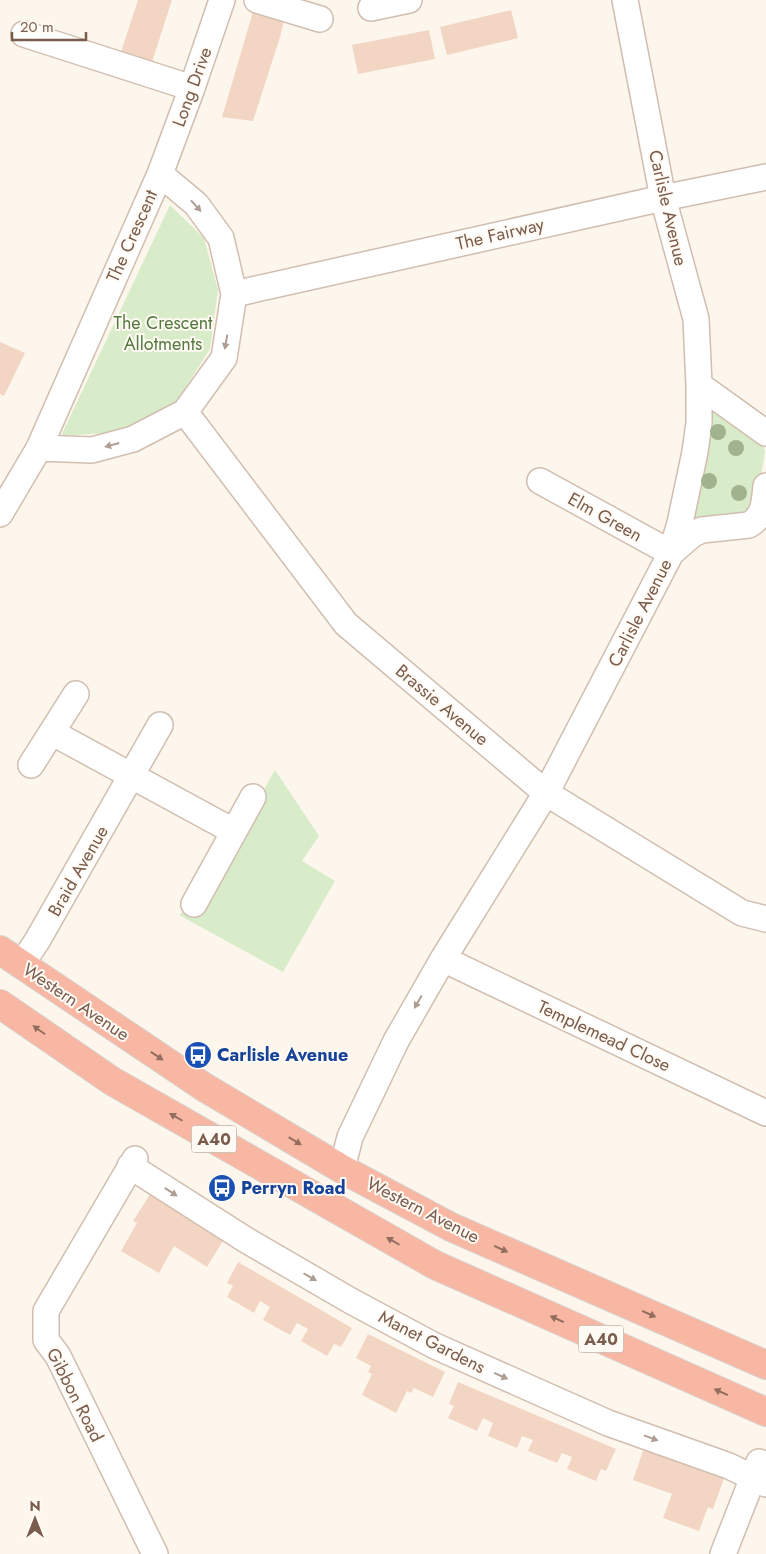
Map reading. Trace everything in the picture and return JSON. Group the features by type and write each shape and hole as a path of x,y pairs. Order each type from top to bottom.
{"highway":[{"name":"Western Avenue","path":"10,958 204,1088 342,1169 451,1227 766,1365"},
{"name":"A40","path":"0,1004 112,1081 435,1265 766,1412"}],"street":[{"name":"Long Drive","path":"160,174 222,0"},
{"path":"257,0 320,19"},
{"path":"371,8 409,0"},
{"name":"Carlisle Avenue","path":"342,1169 350,1137 396,1041 442,959 546,793 671,553 680,523 695,452 698,423 699,385 696,319 663,198 625,0"},
{"path":"24,34 192,88"},
{"name":"The Crescent","path":"160,174 196,204 221,238 234,294 224,358 185,412 134,439 92,450 39,448 160,174"},
{"name":"The Fairway","path":"234,294 766,176"},
{"path":"699,385 766,433"},
{"name":"Brassie Avenue","path":"185,412 346,624 546,793 742,913 766,920"},
{"path":"0,514 39,448"},
{"name":"Elm Green","path":"540,481 671,553"},
{"path":"671,553 693,534 702,530 748,525 755,521 763,512 766,486"},
{"path":"31,765 76,694"},
{"name":"Braid Avenue","path":"10,958 37,941 160,725"},
{"path":"53,733 233,831"},
{"path":"194,904 253,797"},
{"name":"Templemead Close","path":"442,959 766,1113"},
{"name":"Manet Gardens","path":"133,1163 246,1240 351,1301 435,1346 608,1423 728,1466 760,1474"},
{"name":"Gibbon Road","path":"133,1163 46,1311 46,1340 58,1356 155,1554"},
{"path":"723,1554 760,1474"}],"green space":[{"name":"The Crescent Allotments","path":"170,205 204,238 218,290 210,349 175,404 120,432 61,436"},
{"path":"707,401 762,441 765,452 755,511 698,524 694,520 693,515"},
{"path":"275,770 319,836 302,861 335,881 283,972 179,915 185,910 197,907"}],"building":[{"path":"138,0 172,0 151,65 120,55"},
{"path":"255,5 286,13 280,37 253,121 222,117"},
{"path":"511,10 518,38 447,55 440,27"},
{"path":"429,30 435,59 358,74 352,45"},
{"path":"0,342 25,353 4,396 0,394"},
{"path":"151,1193 224,1239 207,1267 174,1246 159,1273 121,1251 137,1223 133,1221"},
{"path":"238,1262 352,1328 341,1347 334,1344 327,1356 301,1341 308,1329 297,1323 290,1335 263,1320 270,1307 260,1301 254,1313 227,1297 233,1286 227,1283"},
{"path":"368,1334 445,1372 433,1397 414,1388 411,1393 407,1391 396,1413 362,1395 372,1374 368,1372 371,1366 356,1358"},
{"path":"458,1382 616,1449 606,1471 601,1469 596,1481 567,1469 572,1457 562,1453 557,1463 528,1451 533,1440 522,1436 517,1448 488,1436 493,1423 483,1418 477,1431 448,1418 454,1406 449,1404"},
{"path":"645,1445 724,1478 713,1509 708,1507 699,1531 663,1518 672,1494 633,1480"}],"place":[{"name":"Carlisle Avenue","path":"198,1055"},
{"name":"Perryn Road","path":"222,1188"}]}
